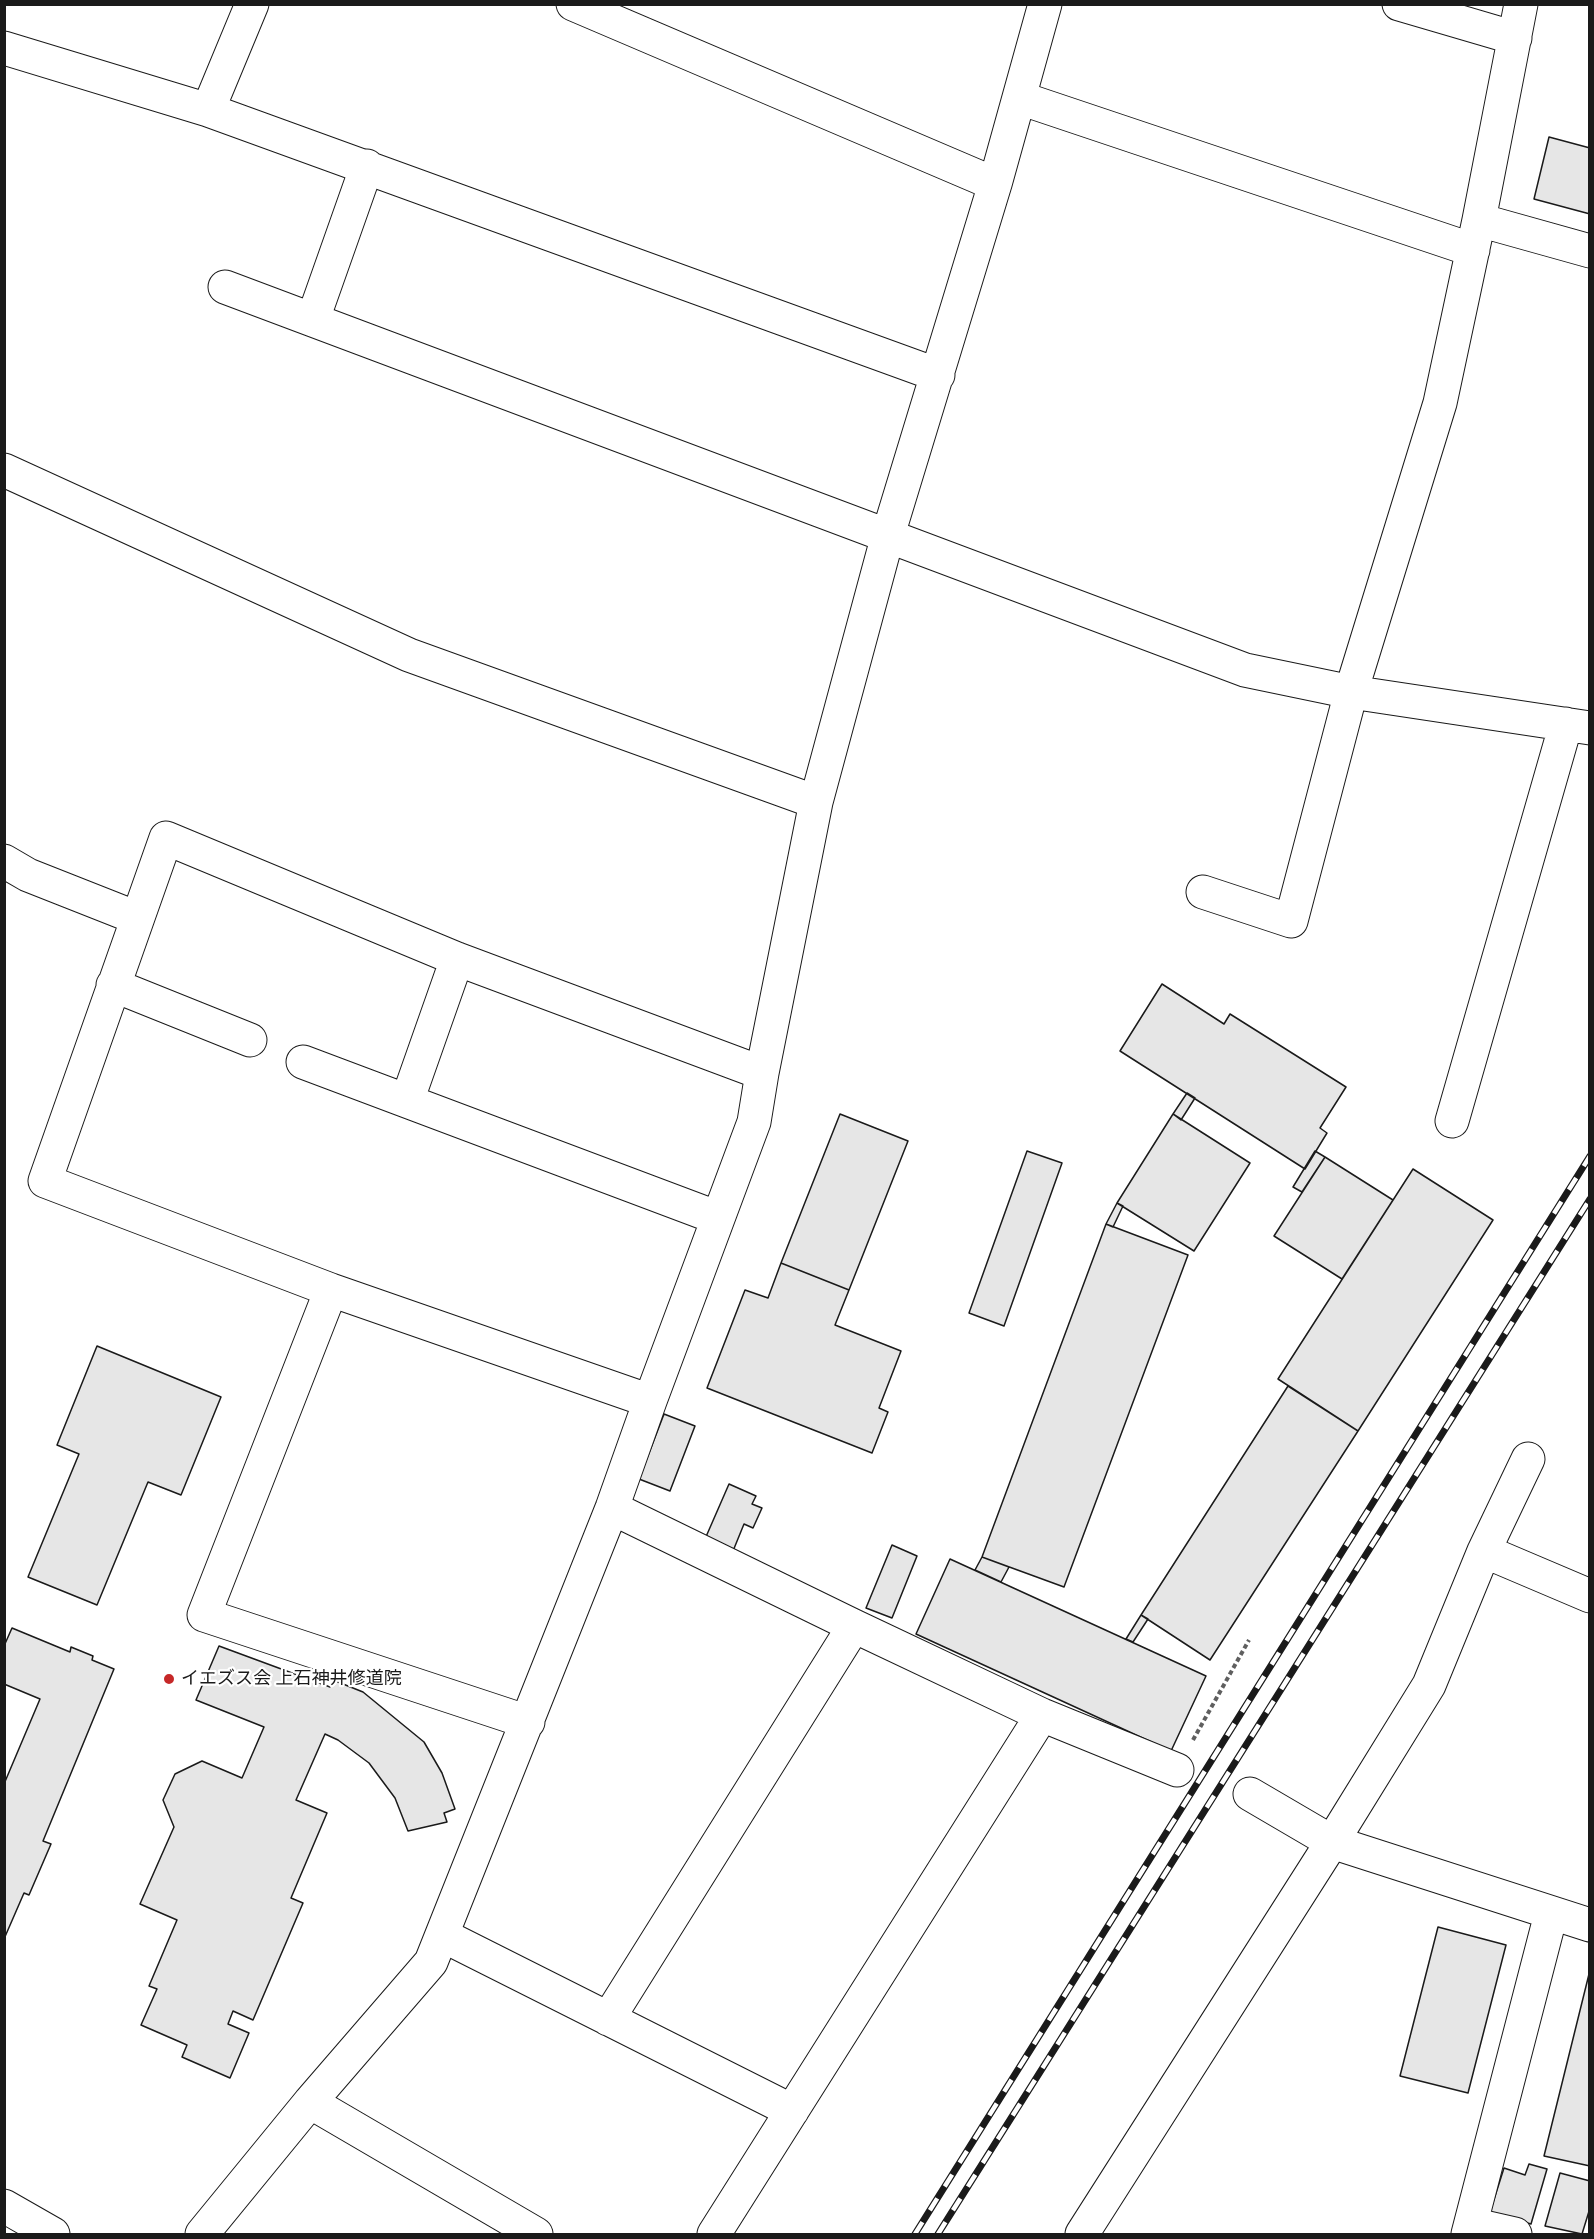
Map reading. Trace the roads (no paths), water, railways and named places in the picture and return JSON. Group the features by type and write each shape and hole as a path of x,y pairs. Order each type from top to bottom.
{"street":[{"path":"208,110 252,4"},
{"path":"573,4 995,184"},
{"path":"202,2235 310,2102 431,1962 612,1508 754,1122 816,802 888,535 995,184 1045,4"},
{"path":"1399,4 1515,38"},
{"path":"1203,892 1291,921 1351,693 1440,403 1476,235 1521,4"},
{"path":"4,48 208,110 938,375"},
{"path":"1020,98 1476,235 1590,251"},
{"path":"313,319 367,166"},
{"path":"225,287 1245,670 1351,693 1578,726 1452,1121"},
{"path":"4,470 409,655 816,802"},
{"path":"650,1401 331,1290 45,1181 166,838 457,958 762,1073"},
{"path":"4,861 28,875 137,918"},
{"path":"407,1101 457,958"},
{"path":"113,985 250,1040"},
{"path":"303,1062 718,1218"},
{"path":"331,1290 204,1615 528,1722"},
{"path":"1082,2235 1429,1685 1484,1551 1528,1459"},
{"path":"612,1508 1042,1715 1177,1770"},
{"path":"1484,1551 1590,1596"},
{"path":"608,2019 854,1626"},
{"path":"714,2235 1042,1715"},
{"path":"1250,1794 1332,1842 1590,1925"},
{"path":"1515,2235 1470,2229 1551,1914"},
{"path":"442,1935 792,2112"},
{"path":"310,2102 536,2235"},
{"path":"4,2206 53,2235"}],"railway":[{"path":"915,2234 1590,1156"},
{"path":"938,2234 1590,1199"}],"place":[{"name":"イエズス会 上石神井修道院","path":"169,1679"}]}
